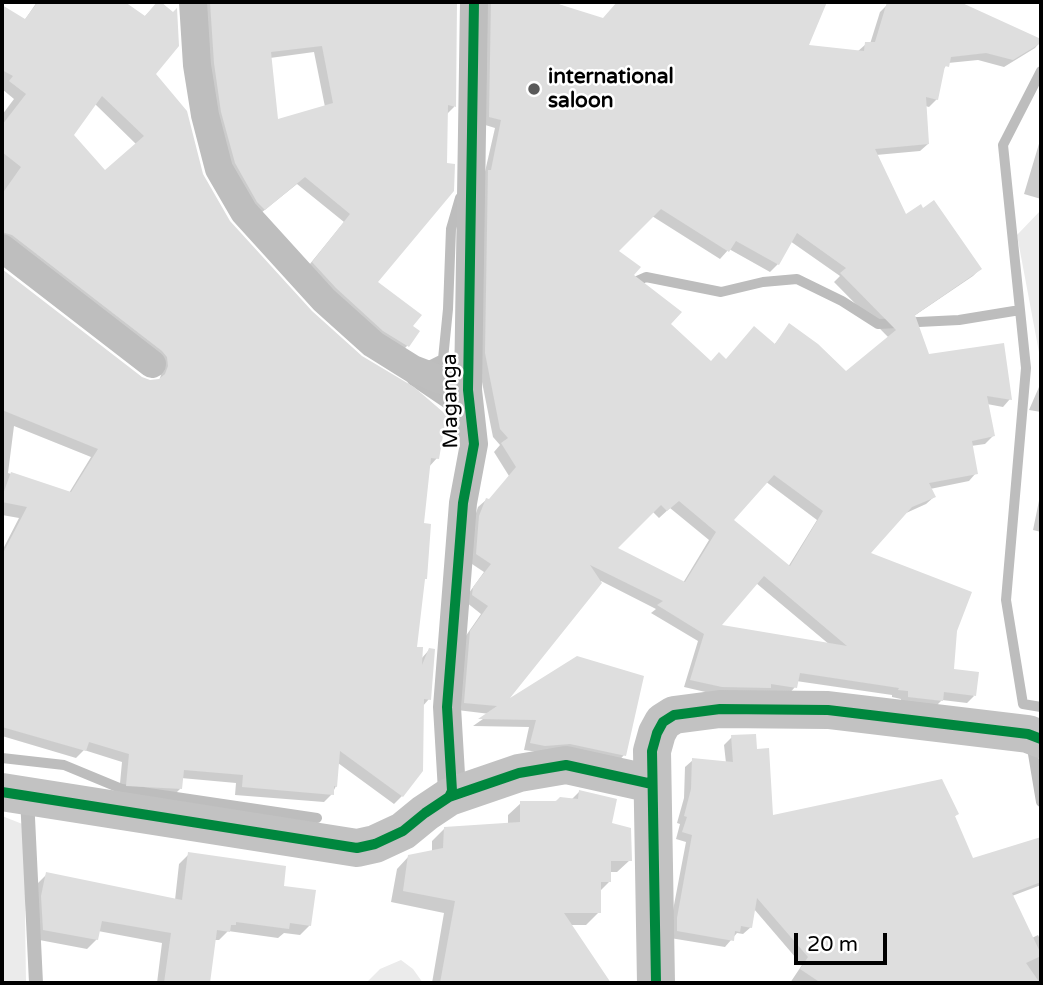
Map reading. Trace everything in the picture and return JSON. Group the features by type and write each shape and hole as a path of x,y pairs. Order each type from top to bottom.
{"street":[{"path":"193,2 197,65 205,115 219,169 244,212 324,300 373,344 413,369 468,390"},
{"name":"Maganga","path":"449,797 452,791 447,707 463,503 474,444 468,390 474,2"},
{"path":"2,248 152,364"},
{"path":"656,983 652,751 663,722 674,715 720,709 828,710 1015,732 1041,739"},
{"path":"15,794 357,848 375,844 403,831 449,797 519,773 566,765 652,784"}],"lane":[{"path":"15,794 36,983"}],"shaded area":[{"path":"1041,210 1041,363 1017,235"},
{"path":"2,816 30,827 25,913 26,983 2,983"},
{"path":"401,960 413,969 423,983 366,983 380,969"}],"building":[{"path":"38,2 125,2 145,16 157,2 161,2 173,12 177,8 179,46 156,74 187,111 203,174 230,221 312,311 362,356 414,387 450,418 445,424 439,459 431,458 424,523 431,524 427,579 417,647 423,647 422,665 429,648 435,649 431,700 424,699 423,771 403,797 340,751 334,795 242,787 243,775 184,770 182,789 126,786 129,754 89,742 86,751 2,727 2,555 27,507 2,502 2,497 11,472 71,492 98,449 2,410 2,269 142,377 159,379 168,366 167,357 162,351 12,235 2,232 2,194 21,167 2,152 2,125 26,94 9,81 13,76 2,70 2,5 25,19","holes":["102,96 144,136 105,170 74,135"]},
{"path":"210,2 457,2 456,107 448,105 447,163 455,164 454,191 378,282 422,315 413,326 420,331 409,347 383,331 312,262 350,214 305,177 265,210 257,202 235,163 221,112","holes":["322,46 333,103 278,119 271,52"]},
{"path":"491,2 552,2 603,18 617,2 827,2 809,45 864,51 865,42 875,42 887,2 960,2 1041,39 1041,43 1013,60 986,53 951,57 949,67 945,66 938,100 926,97 929,144 875,149 906,214 921,204 923,208 934,200 982,269 915,315 929,354 1004,343 1012,400 987,396 995,436 972,441 978,474 929,483 936,497 912,507 871,553 972,592 957,631 954,669 979,672 976,696 944,692 943,701 908,697 908,691 898,690 899,688 800,673 797,688 771,684 771,688 722,687 690,680 704,634 657,605 663,601 590,565 602,583 510,698 577,656 644,676 626,756 570,744 545,746 530,743 536,720 478,719 497,706 464,703 470,631 488,606 472,595 473,587 491,564 476,554 479,516 486,498 489,499 516,467 501,443 508,438 500,429 485,353 488,170 491,170 501,120 489,117","holes":["661,209 729,252 736,241 779,265 797,233 846,268 840,273 896,330 846,371 818,344 789,323 775,344 754,326 726,359 719,352 711,361 671,324 682,312 634,275 641,267 619,251","774,475 823,511 790,566 734,520","679,501 716,532 685,582 618,548 661,505 667,511","764,576 847,646 722,625"]},
{"path":"756,734 757,749 769,748 773,815 942,779 959,814 955,816 973,858 1041,837 1041,882 1012,893 1041,954 1026,963 1040,983 821,983 800,969 808,957 757,898 752,928 741,926 740,932 735,931 734,941 677,931 692,835 682,832 691,789 692,758 733,762 731,735"},
{"path":"579,790 617,799 612,823 631,828 632,861 611,861 611,882 601,882 601,913 564,913 611,983 440,983 455,901 403,891 408,855 443,848 444,827 520,822 520,801 556,801 560,797 578,799"},
{"path":"188,852 286,866 284,886 316,890 311,926 290,923 289,929 236,922 236,925 231,925 230,932 217,930 210,983 164,983 171,933 102,921 98,940 43,930 41,896 46,872 182,900"}],"waterway":[{"path":"1041,71 1003,145 1026,368 1006,600 1023,704 1041,707"},
{"path":"427,367 443,359 451,229 460,198"},
{"path":"631,288 646,277 721,292 763,282 797,279 842,301 878,324 959,320 1020,310"},
{"path":"412,380 449,405 460,430"},
{"path":"1032,748 1041,802"},
{"path":"2,758 64,765 122,789 317,818"}],"cycle path":[{"path":"449,797 452,791 447,707 463,503 474,444 468,390 474,2"},
{"path":"656,983 652,751 663,722 674,715 720,709 828,710 1028,734 1041,739"},
{"path":"2,792 357,848 375,844 403,831 449,797 519,773 566,765 652,784"}],"place":[{"name":"international saloon","path":"534,89"}]}
